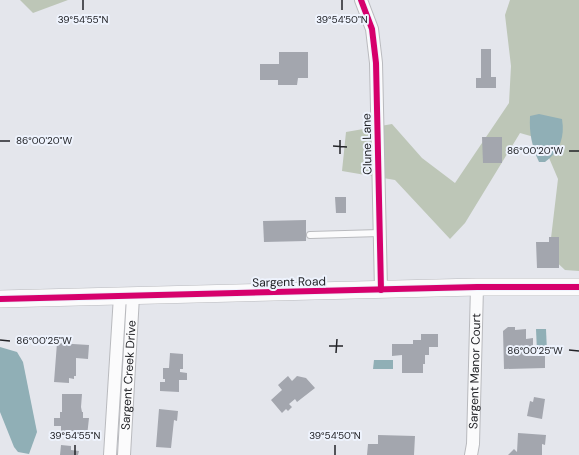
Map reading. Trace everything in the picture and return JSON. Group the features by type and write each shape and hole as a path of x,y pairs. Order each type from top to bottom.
{"street":[{"name":"Clune Lane","path":"361,0 372,29 375,46 382,290"},
{"name":"Sargent Road","path":"0,299 477,287 579,287"},
{"name":"Sargent Manor Court","path":"471,455 473,444 477,287"},
{"name":"Sargent Creek Drive","path":"111,450 114,389 126,296"},
{"name":"Sargent Creek Drive","path":"125,451 128,389 126,296"}],"lane":[{"path":"310,235 380,233"},
{"path":"114,389 128,389"},
{"path":"111,450 125,451"}],"green space":[{"path":"20,0 68,0 33,13"},
{"path":"510,0 579,0 579,271 565,270 549,255 558,179 541,139 520,133 465,223 450,239 395,180 342,171 346,132 392,124 422,158 455,183 509,103 511,66 505,15"}],"water":[{"path":"539,114 562,119 563,126 562,138 558,148 545,162 539,162 534,151 531,134 530,116"},
{"path":"536,329 546,329 547,352 537,352"},
{"path":"0,347 17,352 23,362 37,432 29,454 18,452 14,447 0,412"},
{"path":"374,360 393,360 393,369 373,369"}],"building":[{"path":"481,49 491,49 491,77 496,77 496,88 476,88 476,78 481,78"},
{"path":"279,52 308,52 308,78 298,78 297,85 278,85 278,80 260,80 260,64 279,64"},
{"path":"482,137 502,137 502,163 483,163"},
{"path":"335,197 346,197 346,213 336,213"},
{"path":"306,220 306,241 264,242 263,221"},
{"path":"549,237 559,237 559,268 537,268 536,242 549,242"},
{"path":"508,327 515,327 515,330 526,329 526,339 533,338 533,349 526,349 526,356 545,356 545,368 504,369 503,331"},
{"path":"421,334 438,334 438,347 429,347 429,355 425,355 423,373 402,373 402,355 392,356 392,344 413,344 413,340 421,340"},
{"path":"57,343 89,345 88,359 76,358 76,376 74,376 74,379 69,378 69,383 54,382"},
{"path":"170,353 183,354 183,369 180,369 180,372 187,373 187,380 179,380 179,392 160,391 160,382 165,382 165,379 163,379 163,368 169,368"},
{"path":"288,376 292,381 297,376 306,378 315,388 297,402 295,399 289,404 292,407 288,411 286,409 282,413 271,400 282,390 278,385"},
{"path":"62,394 82,394 81,407 83,418 89,418 87,436 73,436 74,431 61,431 61,426 54,426 54,418 60,418 60,412 62,412"},
{"path":"534,397 545,399 542,419 527,416 530,401 533,402"},
{"path":"159,409 178,411 177,421 174,420 171,448 156,447"},
{"path":"518,433 546,435 545,445 542,444 542,455 508,455 514,449 517,452"},
{"path":"378,435 415,436 414,455 367,455 368,444 378,444"},
{"path":"61,445 71,446 71,450 79,451 78,455 60,455"}],"cycle path":[{"path":"361,0 372,29 376,63 381,290"},
{"path":"0,299 477,287 579,287"}]}
